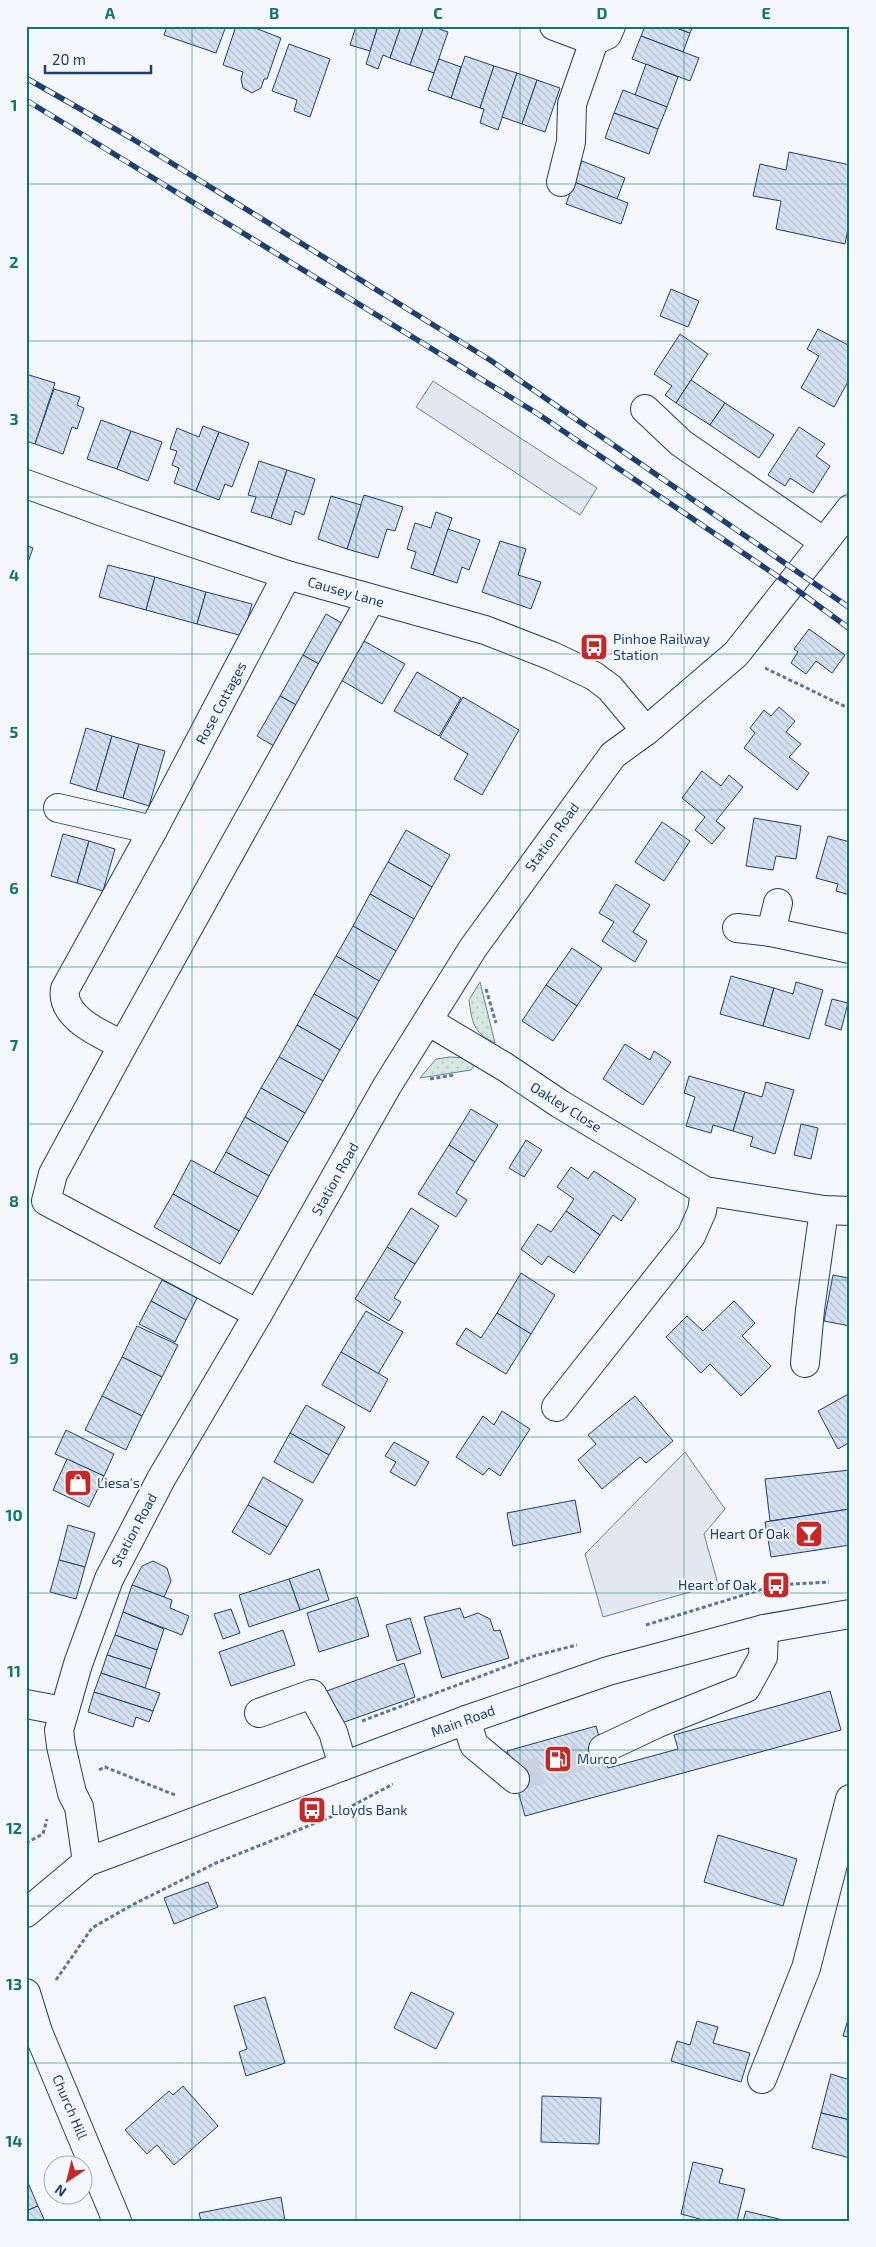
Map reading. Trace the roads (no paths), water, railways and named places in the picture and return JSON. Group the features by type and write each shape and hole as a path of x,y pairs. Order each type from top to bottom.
{"street":[{"path":"554,26 602,34 572,104 571,142 561,182"},
{"path":"645,409 681,442 824,542"},
{"name":"Causey Lane","path":"26,484 287,575 485,630 552,656 594,676 610,688 646,731"},
{"name":"Station Road","path":"87,1862 79,1808 72,1793 61,1746 60,1730 63,1711 93,1620 109,1579 161,1479 258,1314 387,1086 473,948 613,755 646,731 736,654 789,584 850,509"},
{"name":"Rose Cottages","path":"122,1045 95,1032 69,1009 64,995 65,989 264,624 287,575"},
{"path":"258,1314 46,1201 54,1174 122,1045 371,599"},
{"path":"58,808 153,830"},
{"path":"771,932 778,903"},
{"path":"737,928 771,932 850,949"},
{"name":"Oakley Close","path":"428,1021 505,1067 560,1104 705,1191 837,1211"},
{"path":"556,1407 691,1236 702,1211 705,1191"},
{"path":"805,1362 810,1310 837,1211"},
{"name":"Main Road","path":"26,1913 87,1862 466,1720 608,1671 764,1629 850,1614"},
{"path":"603,1749 658,1723 746,1688 763,1658 764,1629"},
{"path":"259,1713 312,1694 333,1732 342,1766"},
{"path":"26,1704 63,1711"},
{"path":"466,1720 474,1745 515,1779"},
{"path":"762,2079 806,1968 850,1799"},
{"name":"Church Hill","path":"33,1998 116,2221"}],"tunnel":[{"path":"515,1779 603,1749"}],"railway":[{"path":"26,78 131,138 490,360 850,608"},
{"path":"26,100 538,414 789,584 850,629"}],"place":[{"name":"Pinhoe Railway Station","path":"594,647"},
{"name":"Liesa's","path":"78,1483"},
{"name":"Heart Of Oak","path":"809,1534"},
{"name":"Heart of Oak","path":"776,1585"},
{"name":"Murco","path":"558,1759"},
{"name":"Lloyds Bank","path":"312,1810"}]}
